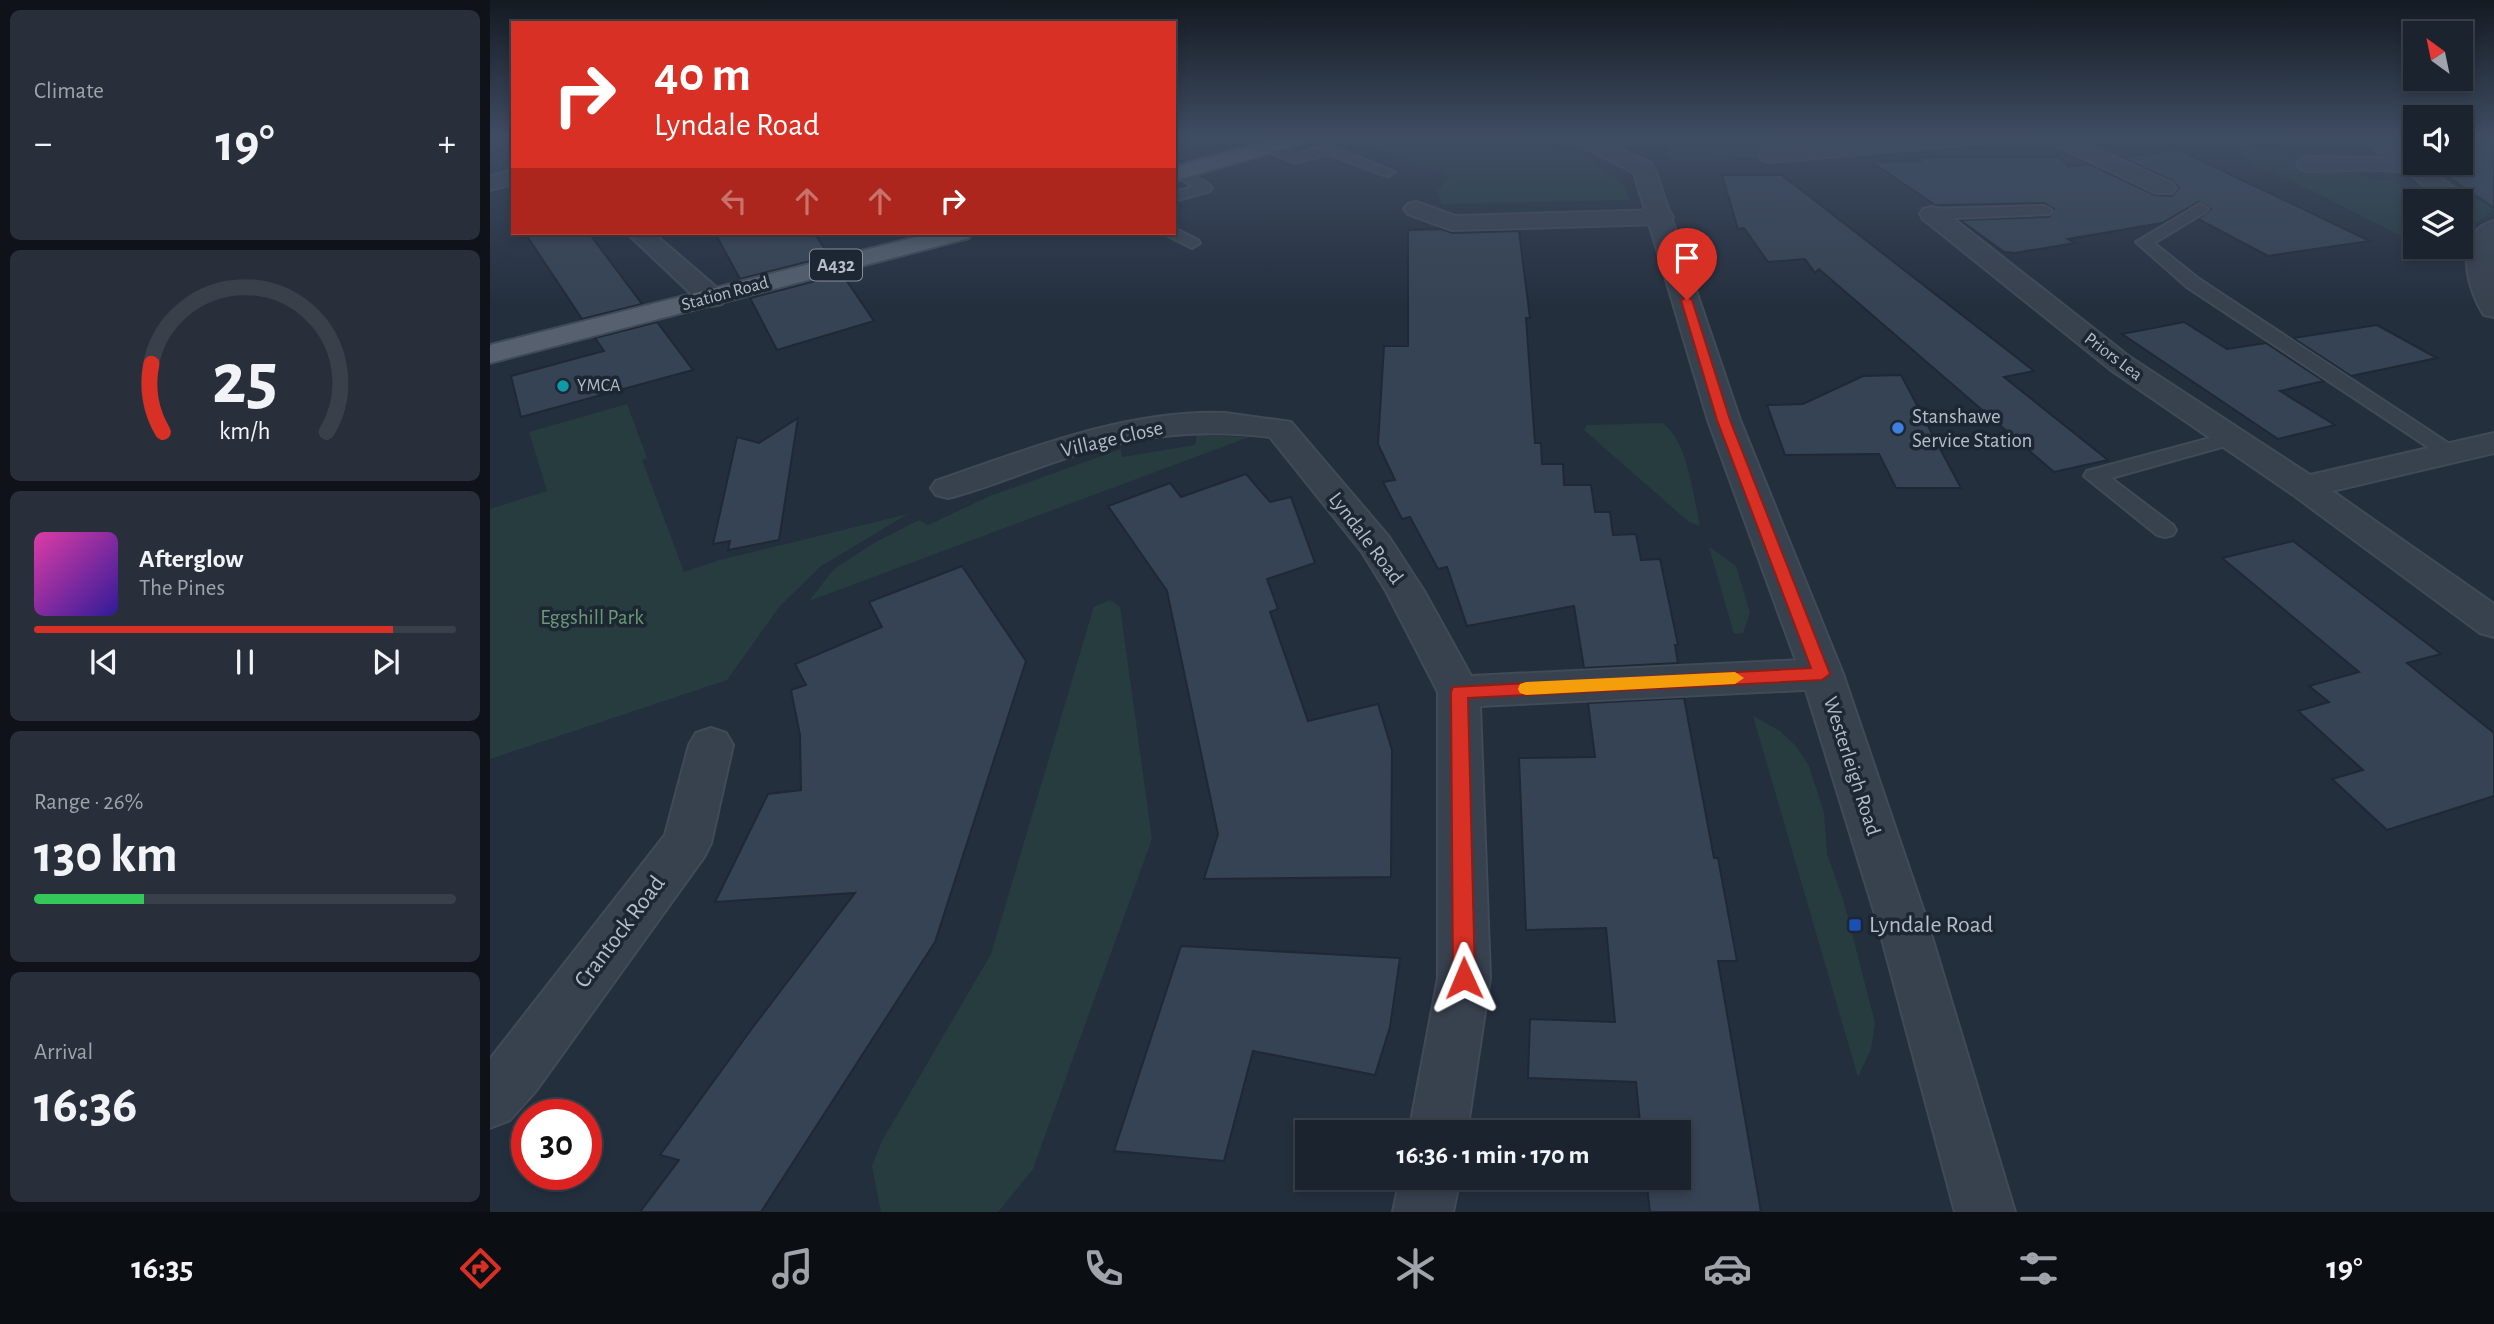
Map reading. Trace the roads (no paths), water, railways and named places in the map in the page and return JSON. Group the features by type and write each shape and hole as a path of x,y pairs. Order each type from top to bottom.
{"main road":[{"name":"Station Road","path":"490,354 952,235"}],"street":[{"name":"Westerleigh Road","path":"1654,193 1724,420 1822,674 1903,924 1985,1212"},
{"path":"1416,209 1452,223 1661,217"},
{"name":"Priors Lea","path":"1933,214 1983,257 2120,364 2304,487 2494,623"},
{"path":"2494,228 2484,237 2479,256 2479,279 2494,309"},
{"path":"641,235 712,298"},
{"name":"Village Close","path":"948,488 1066,449 1147,427 1217,422 1280,429"},
{"name":"Lyndale Road","path":"1280,429 1376,545 1405,591 1460,692 1464,978 1440,1120"},
{"path":"2304,487 2494,443"},
{"path":"1460,692 1822,674"},
{"name":"Crantock Road","path":"490,1100 515,1073 687,843 711,745"},
{"path":"1423,1212 1428,1190"}],"lane":[{"path":"2200,209 2144,242 2193,282 2451,453"},
{"path":"1933,214 2044,211"},
{"path":"1176,234 1192,243"},
{"path":"2165,530 2095,476 2229,439"}],"place":[{"name":"YMCA","path":"563,386"},
{"name":"Stanshawe Service Station","path":"1898,428"},
{"name":"Lyndale Road","path":"1855,925"}],"park label":[{"name":"Eggshill Park","path":"592,617"}]}
